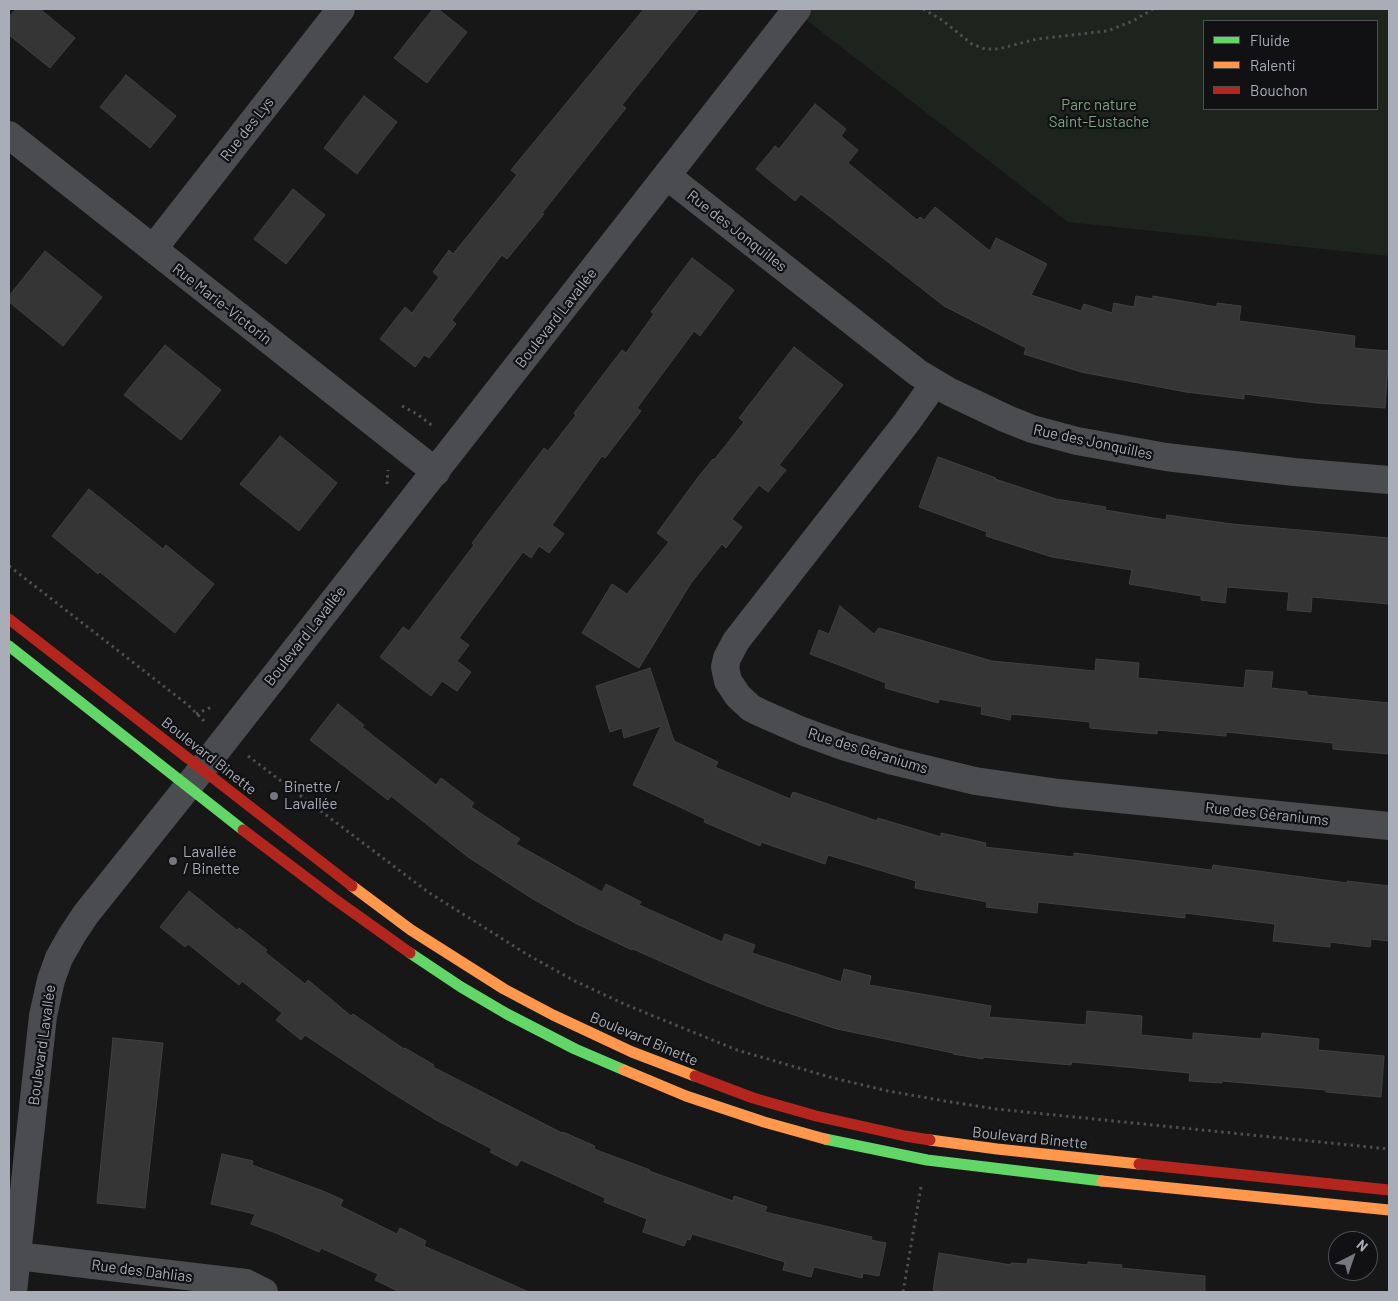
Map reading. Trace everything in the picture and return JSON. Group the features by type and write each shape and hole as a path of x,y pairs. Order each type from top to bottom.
{"street":[{"name":"Rue des Lys","path":"153,249 341,9"},
{"name":"Boulevard Lavallée","path":"13,1292 40,1036 50,980 59,958 86,914 436,472 797,9"},
{"name":"Rue Marie-Victorin","path":"9,135 436,472"},
{"name":"Rue des Jonquilles","path":"667,176 902,361 934,384 1007,420 1077,441 1166,457 1294,472 1389,480"},
{"name":"Rue des Géraniums","path":"934,384 907,422 736,641 727,658 725,667 732,689 744,702 770,717 843,746 893,761 974,781 1059,793 1389,826"},
{"name":"Boulevard Binette","path":"9,619 362,920 461,987 507,1014 584,1053 711,1104 824,1139 927,1160 1115,1183 1389,1210"},
{"name":"Boulevard Binette","path":"9,646 411,930 480,975 553,1015 663,1065 778,1105 850,1124 934,1141 1087,1159 1389,1190"},
{"name":"Rue des Dahlias","path":"17,1256 246,1283 264,1292"}],"path":[{"path":"923,9 942,20 972,44 985,49 998,49 1037,39 1107,31 1133,21 1153,9"},
{"path":"386,490 387,464"},
{"name":"Boulevard Binette","path":"9,566 196,714 218,704"},
{"name":"Boulevard Binette","path":"259,762 421,887 528,955 573,980 624,1004 737,1050 841,1080 945,1101 996,1109 1389,1149"},
{"path":"903,1292 921,1182"}],"green space":[{"name":"Parc nature Saint-Eustache","path":"792,9 1389,9 1389,256 1068,222"}],"building":[{"path":"16,9 40,9 75,38 50,68 9,35 9,17"},
{"path":"433,9 438,9 467,32 427,83 394,58"},
{"path":"644,9 699,9 622,105 626,108 542,213 544,214 507,259 502,255 452,320 456,324 429,358 424,355 415,367 380,339 405,307 412,313 439,277 433,272 449,250 453,254 517,175 511,170"},
{"path":"126,75 176,116 150,148 100,107"},
{"path":"364,96 397,122 357,174 324,148"},
{"path":"815,104 846,129 841,136 858,150 848,163 917,220 920,217 924,220 935,207 990,251 996,238 1047,264 1031,295 1081,311 1084,304 1112,313 1114,303 1134,307 1136,296 1153,299 1153,296 1217,307 1217,303 1241,306 1239,321 1355,336 1354,348 1389,351 1385,408 1317,403 1244,394 1244,399 1186,392 1081,372 1024,354 1026,348 944,306 801,194 795,201 756,169 775,146 779,149"},
{"path":"293,189 325,215 286,264 254,239"},
{"path":"45,251 102,297 63,346 9,302 9,296"},
{"path":"692,258 734,290 700,336 694,331 637,408 641,411 605,458 602,456 552,525 564,534 549,553 539,546 531,558 523,552 459,638 469,645 457,661 471,672 457,691 442,681 431,696 380,657 403,627 409,631 474,545 472,543 544,448 548,451 622,350 626,353 654,314 651,312"},
{"path":"165,345 221,390 181,440 124,395"},
{"path":"794,347 843,385 779,465 786,470 768,492 759,485 732,519 742,527 726,548 722,544 691,583 639,668 582,633 612,584 627,594 669,542 657,533 699,476 744,422 739,418"},
{"path":"280,436 337,483 299,531 240,484"},
{"path":"938,457 995,479 1056,499 1106,507 1105,510 1166,520 1167,515 1232,524 1389,538 1389,604 1312,597 1311,612 1287,610 1289,592 1227,587 1225,603 1201,600 1201,596 1129,584 1132,570 1052,557 986,536 987,532 919,507"},
{"path":"89,489 163,549 166,545 214,584 175,633 52,536"},
{"path":"840,606 874,634 879,628 992,661 1095,671 1096,659 1139,663 1138,678 1244,688 1246,670 1273,672 1271,688 1307,692 1307,695 1389,703 1389,754 1333,749 1333,743 1226,732 1226,736 1157,730 1157,734 1090,728 1090,722 1011,714 1010,720 981,714 982,707 939,699 938,703 885,688 886,683 810,654 819,630 829,634"},
{"path":"650,668 674,741 718,762 715,767 790,799 793,792 877,821 878,818 941,837 941,833 986,843 985,847 1074,857 1074,853 1212,870 1213,865 1347,883 1347,881 1389,886 1389,941 1371,939 1370,947 1330,942 1330,947 1273,941 1275,924 1185,913 1185,918 1038,902 1037,913 986,907 987,902 915,888 916,881 828,855 825,864 761,842 760,846 704,822 705,819 633,785 661,726 624,738 622,728 610,732 596,686"},
{"path":"338,704 364,725 362,727 436,785 441,778 474,803 471,807 520,839 516,844 602,892 606,884 641,902 639,905 722,942 725,934 755,945 752,953 841,982 844,969 871,976 869,985 991,1006 989,1017 1086,1025 1087,1011 1142,1016 1141,1035 1193,1040 1193,1033 1261,1039 1262,1033 1319,1039 1318,1050 1384,1056 1381,1097 1222,1081 1222,1083 1189,1081 1190,1073 1072,1062 1071,1065 983,1057 983,1059 837,1029 767,1006 632,950 575,923 533,899 468,857 391,796 388,800 310,740"},
{"path":"189,891 237,930 239,928 267,950 265,952 305,984 308,980 351,1016 353,1014 404,1049 434,1065 433,1067 562,1133 595,1146 594,1149 649,1171 733,1201 734,1196 767,1207 765,1212 872,1237 871,1240 886,1243 879,1276 863,1273 862,1278 814,1267 811,1277 783,1270 785,1262 692,1234 690,1240 687,1239 684,1246 643,1232 647,1219 604,1202 605,1198 521,1160 517,1166 490,1152 492,1149 436,1120 305,1035 301,1040 276,1020 282,1013 242,981 239,985 188,944 185,947 160,927"},
{"path":"113,1038 163,1043 145,1208 97,1203"},
{"path":"222,1154 253,1161 252,1165 323,1191 343,1200 340,1206 397,1234 400,1228 426,1241 424,1246 529,1292 400,1292 375,1280 378,1274 321,1248 319,1252 251,1224 255,1214 211,1204"},
{"path":"939,1253 1011,1265 1011,1263 1027,1264 1028,1259 1088,1265 1088,1262 1122,1265 1121,1268 1205,1276 1205,1292 947,1292 933,1290"}],"traffic: fast":[{"path":"9,646 243,830"},
{"path":"410,953 461,987 507,1014 575,1049 624,1070"},
{"path":"825,1139 927,1160 1102,1181"}],"traffic: slow":[{"path":"352,886 411,930 504,989 553,1015 632,1052 695,1076"},
{"path":"624,1070 686,1096 764,1122 825,1139"},
{"path":"930,1140 1139,1164"},
{"path":"1102,1181 1389,1210"}],"traffic: jam":[{"path":"9,619 352,886"},
{"path":"243,830 410,953"},
{"path":"695,1076 753,1098 816,1116 930,1140"},
{"path":"1139,1164 1389,1190"}],"place":[{"name":"Binette / Lavallée","path":"274,796"},
{"name":"Lavallée / Binette","path":"173,861"}]}
